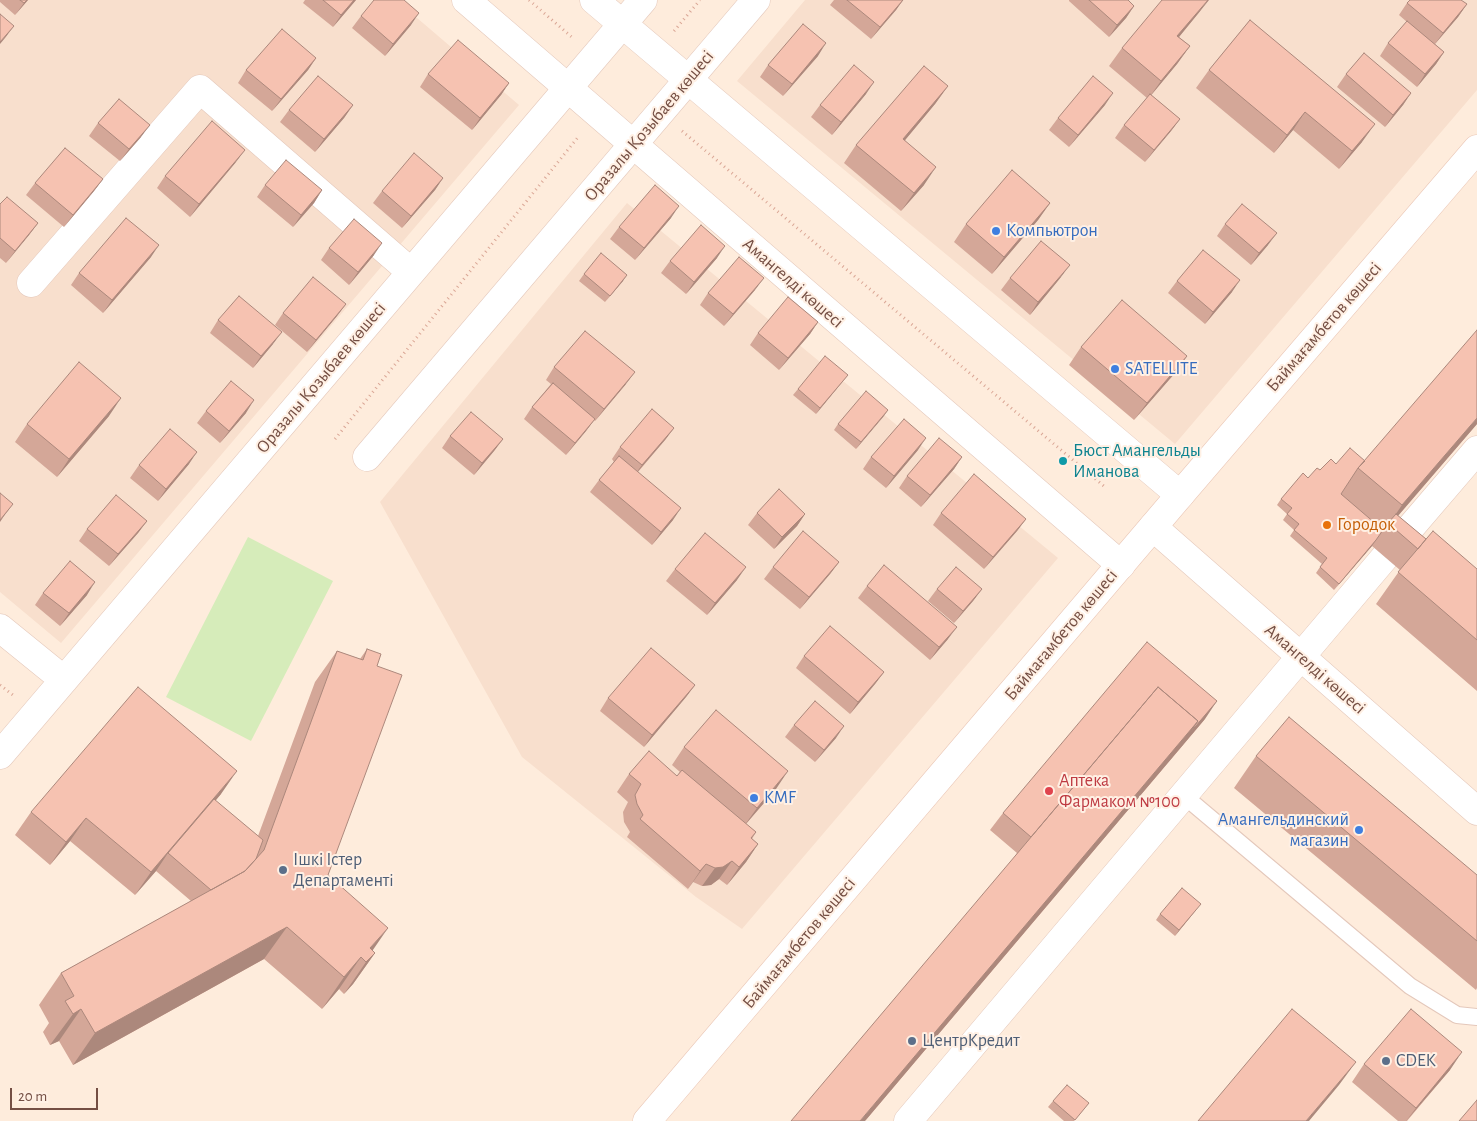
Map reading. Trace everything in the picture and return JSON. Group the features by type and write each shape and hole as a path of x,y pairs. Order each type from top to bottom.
{"street":[{"name":"Амангелді көшесі","path":"466,0 1121,565"},
{"path":"594,0 1180,495"},
{"name":"Оразалы Қозыбаев көшесі","path":"5,741 64,680 643,0"},
{"name":"Оразалы Қозыбаев көшесі","path":"367,457 756,0"},
{"path":"31,283 200,89 411,272"},
{"name":"Баймағамбетов көшесі","path":"647,1121 1477,149"},
{"path":"908,1121 1300,656 1400,548 1477,450"},
{"name":"Амангелді көшесі","path":"1153,527 1477,810"},
{"path":"0,628 64,680"}],"lane":[{"path":"1183,795 1410,986 1457,1015 1477,1017"}],"path":[{"path":"529,0 595,56"},
{"path":"656,53 700,0"},
{"path":"335,439 597,113"},
{"path":"660,113 1105,487"}],"shaded area":[{"path":"0,0 396,0 519,105 61,643 0,592"},
{"path":"805,0 1477,0 1477,90 1175,444 737,81"},
{"path":"627,203 1058,558 742,929 696,897 522,757 380,502"}],"green space":[{"path":"248,537 333,581 251,741 166,697"}],"building":[{"path":"323,0 354,0 341,15"},
{"path":"374,0 404,0 419,13 393,44 361,16"},
{"path":"847,0 903,0 880,27"},
{"path":"1089,0 1128,0 1134,6 1117,25"},
{"path":"1162,0 1208,0 1177,36 1190,46 1161,81 1122,48"},
{"path":"1410,0 1461,0 1467,4 1443,33 1407,3"},
{"path":"0,14 14,26 0,42"},
{"path":"1250,20 1375,124 1352,151 1305,112 1287,135 1209,70"},
{"path":"1407,21 1444,52 1425,74 1388,43"},
{"path":"803,24 826,43 792,84 768,65"},
{"path":"282,29 316,58 281,99 246,70"},
{"path":"458,40 509,83 480,118 428,74"},
{"path":"1364,53 1411,93 1393,115 1346,74"},
{"path":"854,65 874,82 841,122 820,105"},
{"path":"924,66 948,86 903,139 936,167 914,193 856,145"},
{"path":"318,76 353,105 324,139 289,110"},
{"path":"1093,76 1113,93 1078,135 1058,118"},
{"path":"1150,94 1180,119 1154,150 1124,125"},
{"path":"119,99 150,125 129,149 98,123"},
{"path":"212,121 245,150 199,204 165,176"},
{"path":"65,148 103,179 73,215 35,183"},
{"path":"414,153 443,178 411,216 382,191"},
{"path":"286,160 322,190 301,215 265,185"},
{"name":"Компьютрон","path":"1012,170 1050,203 1004,257 966,224"},
{"path":"655,185 679,206 644,248 619,227"},
{"path":"7,197 38,223 15,251 0,238 0,204"},
{"path":"1242,204 1277,233 1259,253 1225,224"},
{"path":"126,218 159,245 112,300 79,273"},
{"path":"354,219 382,243 358,272 329,248"},
{"path":"701,225 725,246 694,282 670,261"},
{"path":"1041,241 1070,265 1038,302 1010,278"},
{"path":"1203,250 1240,280 1213,312 1177,281"},
{"path":"601,253 627,275 610,296 584,274"},
{"path":"739,257 764,278 733,314 708,293"},
{"path":"313,277 346,304 316,340 283,313"},
{"path":"239,296 282,332 261,356 218,320"},
{"path":"788,297 818,322 788,358 758,333"},
{"path":"1122,300 1187,356 1147,403 1081,347"},
{"path":"1477,330 1477,418 1402,505 1358,468"},
{"path":"585,331 635,372 604,409 554,367"},
{"path":"825,356 848,375 820,408 798,389"},
{"path":"79,362 121,398 69,459 27,424"},
{"path":"231,381 254,400 229,431 206,411"},
{"path":"553,383 595,419 575,443 532,407"},
{"path":"866,391 888,410 861,442 838,424"},
{"path":"652,409 674,428 642,465 620,447"},
{"path":"471,412 503,439 482,463 450,436"},
{"path":"904,419 926,438 894,476 871,457"},
{"path":"170,429 197,452 166,489 139,465"},
{"path":"939,438 962,457 930,495 907,476"},
{"name":"Городок","path":"1350,448 1365,461 1358,468 1341,494 1383,530 1339,584 1320,567 1327,558 1294,530 1299,524 1287,514 1292,508 1281,499 1303,473 1308,478 1317,468 1320,470 1331,459 1336,464"},
{"path":"619,456 681,508 661,532 599,480"},
{"path":"974,474 1026,519 993,557 941,513"},
{"path":"779,489 805,514 782,537 757,513"},
{"path":"0,493 13,504 0,520"},
{"path":"116,495 147,521 118,554 87,529"},
{"path":"1396,514 1426,539 1418,549 1388,523"},
{"path":"803,531 839,562 809,597 773,567"},
{"path":"1433,531 1477,569 1477,640 1398,572"},
{"path":"705,533 746,567 715,603 675,569"},
{"path":"70,561 95,582 69,613 43,593"},
{"path":"884,565 957,627 939,647 867,586"},
{"path":"956,567 982,589 963,611 937,589"},
{"path":"830,626 884,672 858,702 804,656"},
{"name":"Аптека Фармаком №100","path":"1147,642 1217,701 1189,734 1198,721 1158,687 1031,837 1003,813"},
{"path":"651,648 695,685 652,735 608,698"},
{"name":"Ішкі Істер Департаменті","path":"367,649 381,654 377,666 402,675 328,875 388,928 370,948 375,953 366,962 361,957 344,977 287,927 95,1033 81,1009 73,1014 65,1001 74,996 61,973 245,871 264,850 337,651 363,660"},
{"path":"138,687 237,771 151,872 86,818 66,842 31,812"},
{"path":"1158,687 1198,721 860,1121 791,1121"},
{"path":"815,701 844,726 824,750 794,725"},
{"path":"716,710 788,771 757,808 684,747"},
{"path":"1289,717 1477,875 1477,941 1256,756"},
{"path":"649,751 677,776 682,770 756,832 751,838 758,844 739,867 732,861 723,867 715,868 706,864 700,871 640,819 643,815 635,795 641,784 629,774"},
{"path":"214,799 263,840 256,859 245,871 211,890 168,853"},
{"path":"1182,888 1201,904 1179,930 1160,914"},
{"path":"1292,1009 1356,1062 1306,1121 1198,1121"},
{"path":"1411,1009 1462,1052 1416,1108 1364,1064"},
{"path":"1067,1085 1089,1103 1075,1120 1053,1101"},
{"path":"1477,1100 1477,1121 1459,1121"}],"place":[{"name":"Компьютрон","path":"996,231"},
{"name":"SATELLITE","path":"1115,369"},
{"name":"Бюст Амангельды Иманова","path":"1063,461"},
{"name":"Городок","path":"1327,525"},
{"name":"Аптека Фармаком №100","path":"1049,791"},
{"name":"KMF","path":"754,798"},
{"name":"Амангельдинский магазин","path":"1359,830"},
{"name":"Ішкі Істер Департаменті","path":"283,870"},
{"name":"ЦентрКредит","path":"912,1041"},
{"name":"CDEK","path":"1386,1061"}]}
